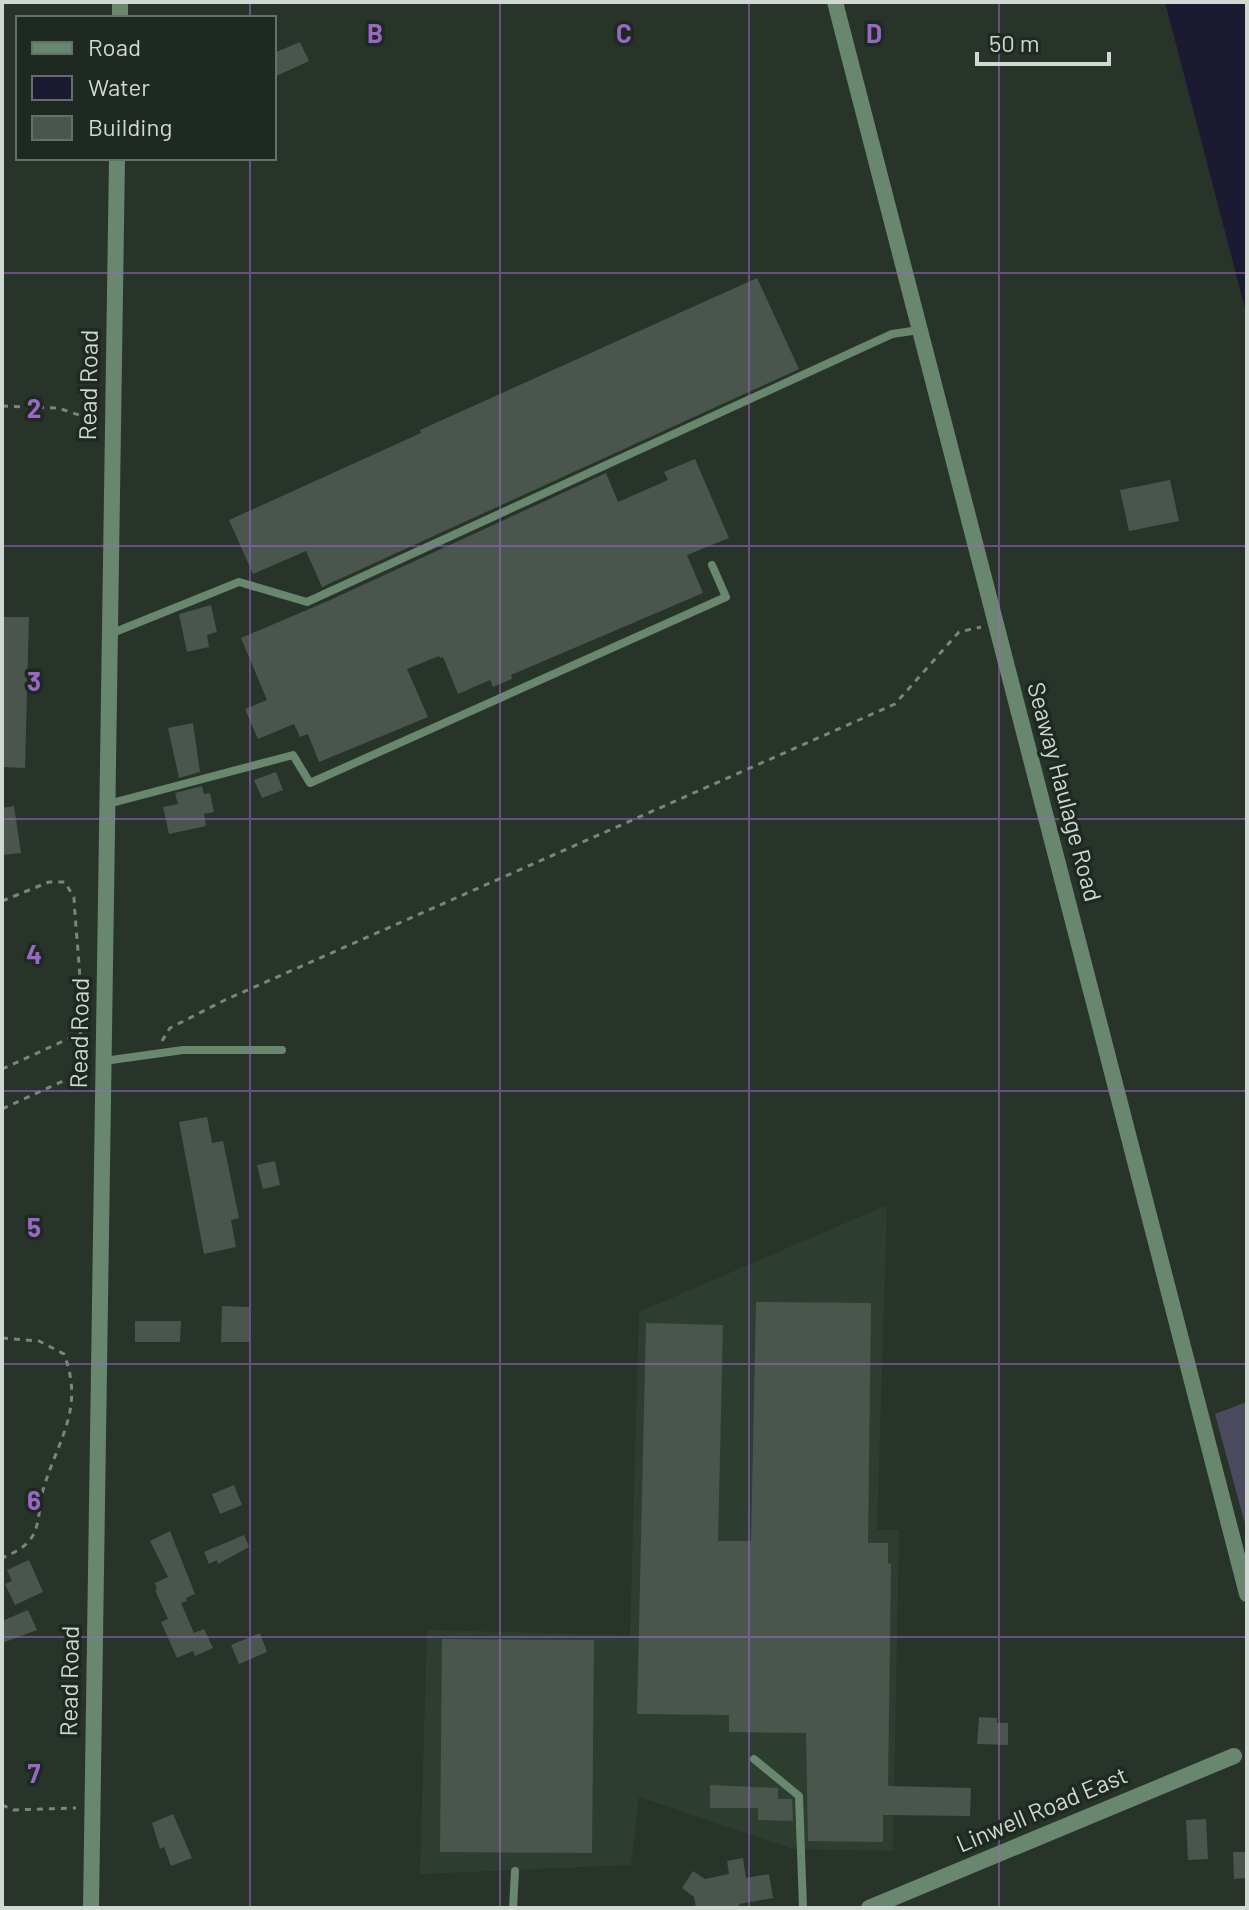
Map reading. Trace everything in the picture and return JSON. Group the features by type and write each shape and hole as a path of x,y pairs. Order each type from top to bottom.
{"street":[{"name":"Seaway Haulage Road","path":"835,2 1247,1594"},
{"name":"Read Road","path":"91,1908 117,160"},
{"name":"Linwell Road East","path":"869,1908 1234,1756"}],"lane":[{"path":"110,634 239,582 307,602 892,334 920,330"},
{"path":"108,804 293,755 310,783 726,597 712,565"},
{"path":"103,1061 183,1050 282,1050"},
{"path":"754,1759 799,1796 803,1908"},
{"path":"513,1908 515,1871"}],"path":[{"path":"2,406 58,408 113,425"},
{"path":"153,1054 170,1028 225,1000 895,704 959,632 996,623"},
{"path":"2,901 49,882 65,882 74,898 79,1034 78,1063 72,1077 2,1109"},
{"path":"2,1069 79,1034"},
{"path":"2,1338 39,1341 52,1347 64,1354 71,1374 70,1419 43,1491 33,1536 19,1550 2,1558"},
{"path":"2,1805 13,1810 92,1808"}],"shaded area":[{"path":"887,1205 877,1530 899,1530 893,1851 793,1849 639,1797 631,1865 420,1874 427,1630 630,1635 639,1312"},
{"path":"1247,1402 1247,1531 1215,1414"}],"water":[{"path":"1165,2 1247,2 1247,316"}],"building":[{"path":"300,42 309,61 276,76 276,52"},
{"path":"757,278 799,369 322,587 306,551 253,574 229,520"},
{"path":"695,459 729,538 687,555 703,593 511,675 512,679 493,687 490,680 458,694 443,657 439,656 407,669 428,717 319,762 308,734 300,737 294,724 258,739 245,709 267,700 241,638 606,473 618,502 668,480 664,472"},
{"path":"1170,480 1179,521 1129,531 1120,490"},
{"path":"211,605 217,632 207,635 209,647 187,652 179,614"},
{"path":"2,617 29,617 25,768 2,767"},
{"path":"193,723 200,772 179,778 168,728"},
{"path":"276,772 283,790 262,798 254,780"},
{"path":"202,786 204,794 210,793 214,812 204,814 206,826 169,834 163,807 178,804 175,793"},
{"path":"14,806 21,853 2,855 2,808"},
{"path":"207,1117 212,1143 223,1141 239,1218 231,1220 236,1247 204,1254 179,1122"},
{"path":"275,1161 280,1185 263,1189 257,1165"},
{"path":"756,1302 871,1303 868,1543 888,1543 888,1563 891,1564 888,1786 971,1788 970,1816 883,1815 883,1842 808,1841 806,1733 729,1732 729,1715 637,1714 646,1323 723,1325 718,1541 751,1541"},
{"path":"222,1306 249,1307 249,1342 221,1342"},
{"path":"135,1321 181,1321 180,1342 135,1342"},
{"path":"234,1485 242,1505 220,1514 212,1494"},
{"path":"170,1531 195,1594 181,1603 194,1633 204,1629 213,1648 195,1656 193,1651 177,1658 161,1622 168,1619 155,1583 168,1577 150,1541"},
{"path":"244,1535 249,1547 218,1564 217,1560 209,1564 204,1552"},
{"path":"29,1560 43,1592 15,1605 5,1584 12,1581 7,1570"},
{"path":"28,1610 37,1630 2,1643 2,1621"},
{"path":"260,1633 267,1652 239,1664 231,1645"},
{"path":"442,1639 594,1640 592,1853 440,1852"},
{"path":"979,1717 997,1718 997,1723 1008,1723 1008,1745 977,1744"},
{"path":"710,1785 778,1788 778,1799 792,1799 793,1821 758,1820 758,1808 710,1808"},
{"path":"173,1814 192,1858 171,1866 164,1847 160,1849 152,1823"},
{"path":"1206,1819 1208,1859 1188,1860 1186,1820"},
{"path":"1233,1852 1247,1852 1247,1878 1234,1879"},
{"path":"743,1858 746,1878 769,1874 773,1898 739,1904 740,1908 696,1908 694,1897 682,1888 693,1871 705,1879 729,1874 727,1861"}]}
